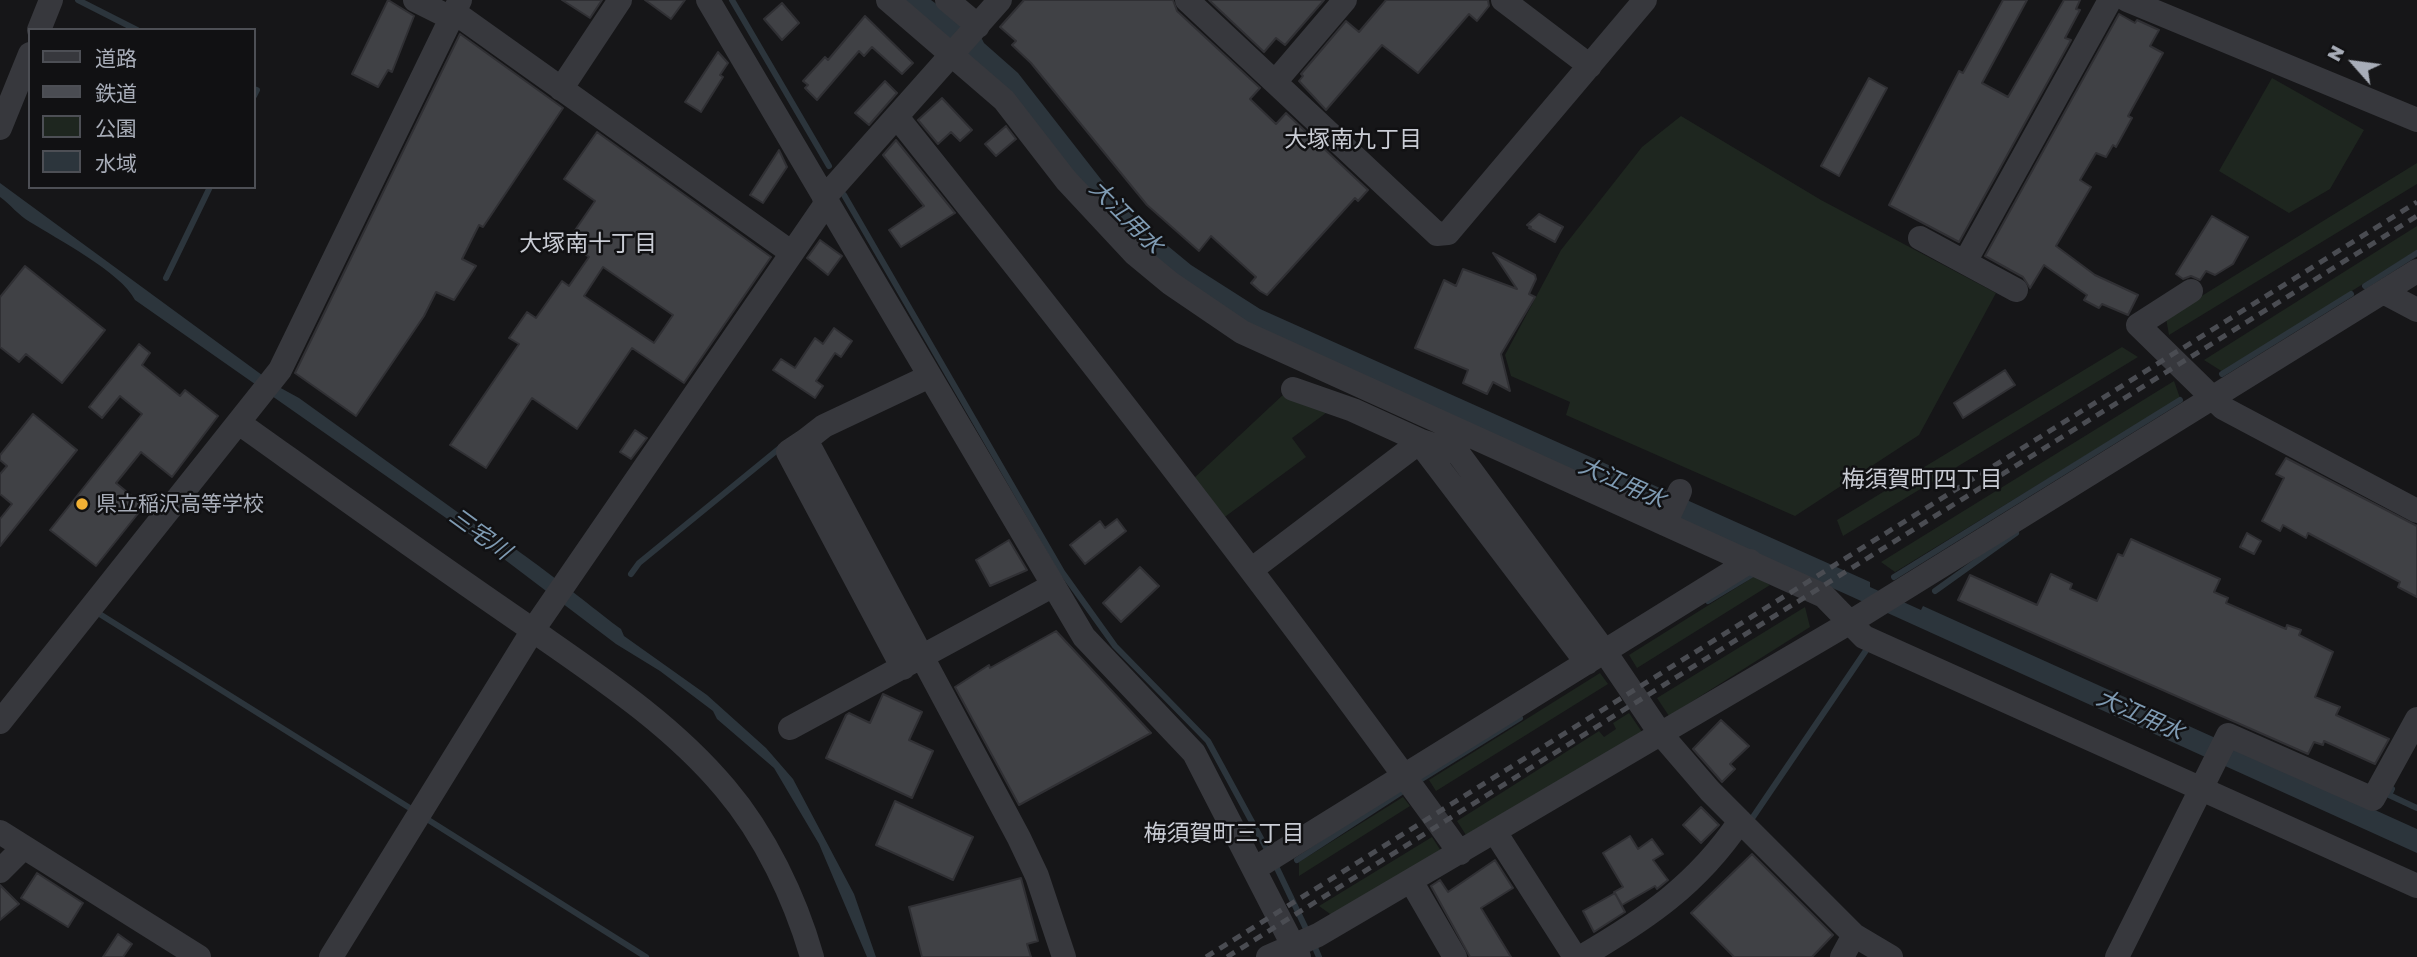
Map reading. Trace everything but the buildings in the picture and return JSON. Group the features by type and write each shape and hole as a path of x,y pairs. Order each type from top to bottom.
{"street":[{"path":"40,28 51,0"},
{"path":"415,0 455,10 792,253"},
{"path":"561,89 620,0"},
{"path":"708,0 1084,638 1194,753 1265,863 1303,945"},
{"path":"888,0 954,54 1004,100 1066,180 1135,254 1211,313 1282,353 1666,522 1824,597 1859,617 1864,637 2417,886"},
{"path":"947,0 977,27"},
{"path":"331,957 539,622 792,253 825,200 1000,0"},
{"path":"1187,0 1437,234 1448,233 1645,0"},
{"path":"1275,82 1345,0"},
{"path":"1503,0 1590,66"},
{"path":"1965,262 2110,0"},
{"path":"2127,0 2417,120"},
{"path":"0,722 276,374 455,10"},
{"path":"0,128 28,59"},
{"path":"897,117 1046,304 1251,570 1460,853"},
{"path":"1920,238 2015,290"},
{"path":"1268,957 1303,945 1859,617 2417,271"},
{"path":"2191,290 2138,325 2223,408 2417,511"},
{"path":"2383,292 2417,310"},
{"path":"930,376 824,426 806,440 913,663 1031,863 1063,957"},
{"path":"1293,389 1353,410 1420,441 1660,733 1744,825 1854,935 1891,957"},
{"path":"239,423 539,622 693,752 728,791 791,896 812,957"},
{"path":"1251,570 1420,441"},
{"path":"1666,522 1680,493"},
{"path":"1265,863 1749,561"},
{"path":"790,728 1052,586"},
{"path":"2117,957 2228,735 2372,799 2417,719"},
{"path":"1495,832 1578,957 1649,917 1719,853 1744,825"},
{"path":"1608,957 1655,927 1726,862 1744,825"},
{"path":"0,832 199,957"},
{"path":"0,872 24,847"},
{"path":"1411,881 1455,957"},
{"path":"1842,957 1854,935"}],"green space":[{"path":"2272,78 2364,130 2330,189 2289,213 2219,171"},
{"path":"1681,116 1821,200 1996,293 1919,435 1795,516 1566,415 1570,402 1511,376 1505,355 1561,250 1642,147"},
{"path":"2417,163 2417,184 2169,335 2166,318"},
{"path":"2417,226 2417,250 2223,372 2204,360"},
{"path":"2122,347 2138,357 1843,536 1837,520"},
{"path":"2174,381 2180,398 1895,572 1881,562"},
{"path":"1285,393 1330,410 1292,438 1306,457 1222,519 1192,480"},
{"path":"1755,576 1770,585 1637,668 1629,655"},
{"path":"1805,607 1810,627 1669,716 1657,698"},
{"path":"1600,673 1608,684 1436,791 1429,780"},
{"path":"1629,713 1642,732 1466,835 1457,821 1599,731 1604,737 1616,729 1613,723"},
{"path":"1403,797 1410,806 1299,876 1299,862"},
{"path":"1432,837 1441,851 1333,916 1319,906"}],"water":[{"path":"901,0 931,0 981,37 984,43 1018,73 1114,196 1140,223 1191,265 1260,309 1870,582 1870,587 1921,610 1923,606 2417,829 2417,853 1817,581 1262,338 1174,281"},
{"name":"三宅川","path":"0,183 277,386 299,398 481,529 527,557 621,629 624,636 707,695 766,748 793,779 854,894 876,957 867,957 819,844 774,768 717,719 713,711 660,671 616,644 496,553 135,300 128,289 103,267 26,219 0,197"}],"waterway":[{"path":"78,0 133,28"},
{"name":"大江用水","path":"732,0 829,166"},
{"path":"166,278 209,189"},
{"name":"大江用水","path":"844,195 1062,572 1115,646 1208,741 1270,855"},
{"path":"2365,286 2417,253"},
{"path":"2222,374 2351,294"},
{"path":"1894,577 2180,400"},
{"path":"631,574 639,563 781,447"},
{"path":"1935,591 2016,533"},
{"path":"1708,601 1753,574"},
{"path":"98,613 413,810"},
{"path":"1753,817 1867,649"},
{"path":"1420,780 1520,718"},
{"path":"2392,789 2389,795 2417,808"},
{"path":"1297,860 1403,791"},
{"path":"430,821 646,957"},
{"name":"大江用水","path":"1275,864 1308,933"},
{"name":"大江用水","path":"1313,943 1319,957"}],"railway":[{"path":"1206,957 2417,202"},
{"path":"1227,957 2417,216"}],"place":[{"name":"県立稲沢高等学校","path":"82,504"}],"district":[{"name":"大塚南九丁目","path":"1353,140"},
{"name":"大塚南十丁目","path":"588,244"},
{"name":"梅須賀町四丁目","path":"1922,480"},
{"name":"梅須賀町三丁目","path":"1224,834"}]}
